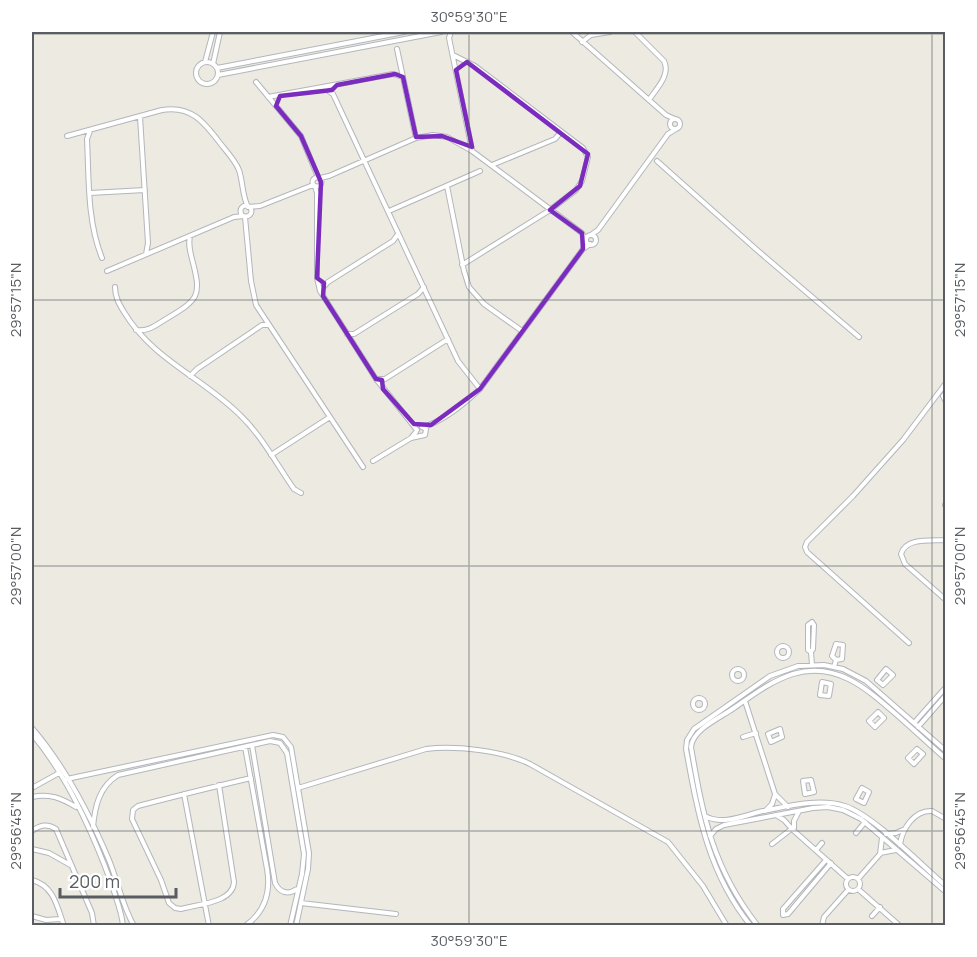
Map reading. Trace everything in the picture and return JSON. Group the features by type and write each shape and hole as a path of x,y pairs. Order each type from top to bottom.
{"street":[{"path":"205,62 217,68 216,80 210,84 203,84 199,81 197,69 205,62 213,32"},
{"path":"213,64 220,32"},
{"path":"217,68 404,32"},
{"path":"218,75 442,32 449,38"},
{"path":"450,32 449,38 472,151"},
{"path":"373,461 411,438 419,430 431,425 480,389 583,249 590,235 598,230 668,134 680,123 666,115 572,32"},
{"path":"582,42 589,36 610,32"},
{"path":"635,32 664,61 667,67 665,76 649,100"},
{"path":"397,49 416,138"},
{"path":"453,56 468,62 585,150 588,162 578,188 550,210 462,264"},
{"path":"456,70 461,63 468,62"},
{"path":"393,74 400,66"},
{"path":"268,97 393,74 403,78"},
{"path":"256,82 301,136 314,169 317,182 317,278 320,291 383,389 424,436 431,425"},
{"path":"333,94 337,85"},
{"path":"324,88 333,94 460,364 480,389"},
{"path":"276,106 280,96"},
{"path":"67,136 162,110 175,109 199,118 235,163 240,175 247,216 253,294 256,304 363,468"},
{"path":"666,115 670,124 676,129"},
{"path":"140,117 148,243 146,254"},
{"path":"668,134 670,124 675,119"},
{"path":"90,130 87,139 93,234 102,258"},
{"path":"492,165 555,139 561,132"},
{"path":"79,133 87,139"},
{"path":"461,144 469,134"},
{"path":"234,216 247,216 260,206 416,138 438,135 447,137 472,151 582,233 596,239"},
{"path":"500,170 504,161"},
{"path":"657,161 859,337"},
{"path":"497,163 500,170"},
{"path":"388,211 480,171"},
{"path":"447,186 467,282 484,304 522,331"},
{"path":"90,193 145,190"},
{"path":"107,271 234,216 245,208 260,206"},
{"path":"245,208 247,216"},
{"path":"587,242 594,243 598,230"},
{"path":"582,233 587,242"},
{"path":"320,291 328,282 393,241 399,234"},
{"path":"136,330 148,330 187,306 196,294 197,279 189,246 190,236"},
{"path":"181,240 189,246"},
{"path":"393,241 402,241"},
{"path":"148,243 154,251"},
{"path":"317,278 328,282"},
{"path":"115,287 116,296 136,330 146,341 242,417 294,489 301,493"},
{"path":"347,334 354,334 418,294 424,287"},
{"path":"418,294 427,294"},
{"path":"262,325 264,318"},
{"path":"190,376 262,325 269,325"},
{"path":"146,341 148,330"},
{"path":"351,342 354,334"},
{"path":"376,379 385,379 448,339"},
{"path":"383,389 385,379"},
{"path":"909,643 805,548 807,542 853,496 903,440 945,383"},
{"path":"938,391 945,394 945,402"},
{"path":"271,455 330,417"},
{"path":"419,430 426,433"},
{"path":"945,540 909,543 903,547 901,554 904,564 945,600"},
{"path":"808,671 813,650 814,625 812,622 808,625 808,650 811,652"},
{"path":"835,645 844,646 842,659 836,660 832,657 835,645"},
{"path":"786,659 789,668"},
{"path":"834,667 836,660"},
{"path":"751,926 733,901 716,870 704,839 686,752 686,743 692,731 764,679 789,668 809,665 834,667 856,674 875,688 945,751"},
{"path":"885,669 893,674 884,685 879,683 877,678 885,669"},
{"path":"758,926 726,878 709,836 692,750 692,741 698,733 776,681 808,671 828,672 843,675 860,684 945,759"},
{"path":"827,683 828,672"},
{"path":"875,688 879,683"},
{"path":"916,725 936,702 945,687"},
{"path":"936,702 945,695"},
{"path":"745,701 775,794 788,807"},
{"path":"881,715 888,707"},
{"path":"702,710 708,719"},
{"path":"32,728 67,779 93,827 108,858 134,926"},
{"path":"742,737 756,733"},
{"path":"32,734 49,756 78,808 102,859 121,913 123,926"},
{"path":"67,779 276,735 283,737 290,745 309,853 308,869 296,926"},
{"path":"759,741 769,738"},
{"path":"93,827 100,793 109,781 118,775 252,745 275,741 282,744 286,751 303,849 303,867 290,926"},
{"path":"920,752 928,743"},
{"path":"252,745 275,884 284,892 293,892 298,888"},
{"path":"245,747 269,886 263,907 245,926"},
{"path":"298,788 431,749 493,752 512,756 668,842 703,886 727,926"},
{"path":"32,788 59,773"},
{"path":"219,785 234,886 227,896 179,909 171,905 132,816 133,810 138,806 219,785 251,778"},
{"path":"810,793 812,803"},
{"path":"184,794 209,926"},
{"path":"765,811 772,804 775,794"},
{"path":"32,797 51,795 78,808"},
{"path":"855,810 859,801"},
{"path":"709,836 724,823 765,811 812,803 834,803 855,810 868,818 945,892"},
{"path":"705,816 724,823 818,807 834,808 849,812 884,835 896,833 905,828 924,811 935,812 945,819"},
{"path":"772,844 794,829 799,811"},
{"path":"775,815 784,820 848,879"},
{"path":"856,832 865,822"},
{"path":"32,831 45,824 56,829 92,913 94,926"},
{"path":"899,848 905,828"},
{"path":"858,879 880,854 884,835"},
{"path":"816,850 822,843"},
{"path":"880,854 899,848"},
{"path":"32,849 49,853 72,867"},
{"path":"909,857 945,886"},
{"path":"826,860 783,909 783,915 788,914 831,863"},
{"path":"848,890 845,885 848,879 853,877 858,879"},
{"path":"858,879 860,884 858,889"},
{"path":"32,880 41,883 52,894 64,926"},
{"path":"848,890 858,889"},
{"path":"858,889 900,926"},
{"path":"822,926 824,917 848,890"},
{"path":"301,903 396,914"},
{"path":"872,916 880,907"},
{"path":"32,916 46,920 61,919"}],"highlighted area":[{"path":"467,62 588,154 580,186 550,210 582,233 583,249 480,389 431,425 414,424 383,389 382,380 376,379 323,296 324,283 317,278 321,182 301,136 276,106 280,96 332,90 337,85 395,74 403,77 416,137 442,136 472,147 456,70"}]}
